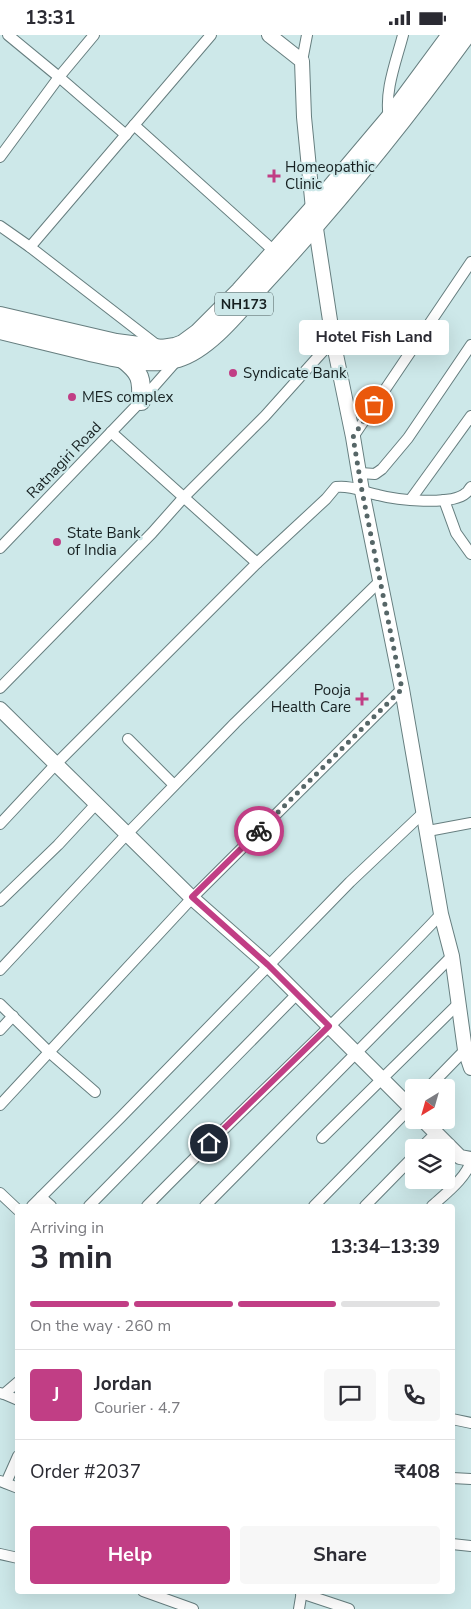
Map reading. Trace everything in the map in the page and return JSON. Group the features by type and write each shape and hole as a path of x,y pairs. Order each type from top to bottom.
{"highway":[{"name":"NH173","path":"181,351 240,291 274,251 314,218 451,35"},
{"name":"NH173","path":"0,330 123,359 162,361 181,351 200,347 209,340 314,218 419,101 466,35"},
{"name":"NH173","path":"0,316 116,343 162,349 175,347 181,351"},
{"path":"123,359 139,375 142,385 141,401"}],"street":[{"path":"8,35 126,135"},
{"path":"0,157 59,77 94,35"},
{"path":"30,247 211,35"},
{"path":"269,35 302,61"},
{"path":"307,35 302,61 304,117 314,218 333,340 402,689 441,915 452,956 465,1050 471,1068"},
{"path":"389,119 387,95 403,35"},
{"path":"134,125 274,251"},
{"path":"0,226 162,349"},
{"path":"353,437 470,264"},
{"path":"0,688 265,416 333,340"},
{"path":"360,473 375,474 382,469 408,438 471,345"},
{"name":"Ratnagiri Road","path":"0,548 141,401 181,351"},
{"path":"411,499 471,416"},
{"path":"112,432 257,563"},
{"path":"0,824 56,764 257,563 326,499 336,487 350,486 395,499 426,501 444,500 466,494 471,487"},
{"path":"444,500 456,533 471,554"},
{"path":"0,970 174,785 380,581"},
{"path":"0,1105 192,897 402,689"},
{"path":"0,709 192,897 268,965 405,1100"},
{"path":"128,739 174,785"},
{"path":"0,901 58,845 96,804"},
{"path":"34,1204 350,882 423,813"},
{"path":"428,831 471,823"},
{"path":"149,1204 441,915"},
{"path":"207,1204 452,956"},
{"path":"91,1204 298,994"},
{"path":"322,1138 459,1003"},
{"path":"0,1004 49,1052 96,1092"},
{"path":"0,1030 13,1016"},
{"path":"437,1079 465,1050"},
{"path":"316,1204 405,1115"},
{"path":"432,1129 460,1157 471,1159 465,1174 434,1204"},
{"path":"430,1139 436,1133"},
{"path":"367,1204 405,1165"},
{"path":"0,1193 15,1207"},
{"path":"41,1197 49,1204"},
{"path":"2,1394 15,1384"},
{"path":"2,1394 15,1399"},
{"path":"455,1420 471,1423"},
{"path":"15,1461 3,1482 15,1486"},
{"path":"455,1478 471,1479"},
{"path":"455,1544 471,1546"},
{"path":"0,1554 15,1557"},
{"path":"152,1594 193,1609"},
{"path":"299,1609 301,1594"},
{"path":"307,1594 349,1609"}],"way so far":[{"path":"259,831 402,689 353,437 374,405"}],"place":[{"name":"Homeopathic Clinic","path":"274,176"},
{"name":"Syndicate Bank","path":"233,373"},
{"name":"MES complex","path":"72,397"},
{"name":"Hotel Fish Land","path":"374,405"},
{"name":"State Bank of India","path":"57,542"},
{"name":"Pooja Health Care","path":"362,699"}],"route":[{"path":"209,1143 329,1026 268,965 192,897 259,831"}]}
